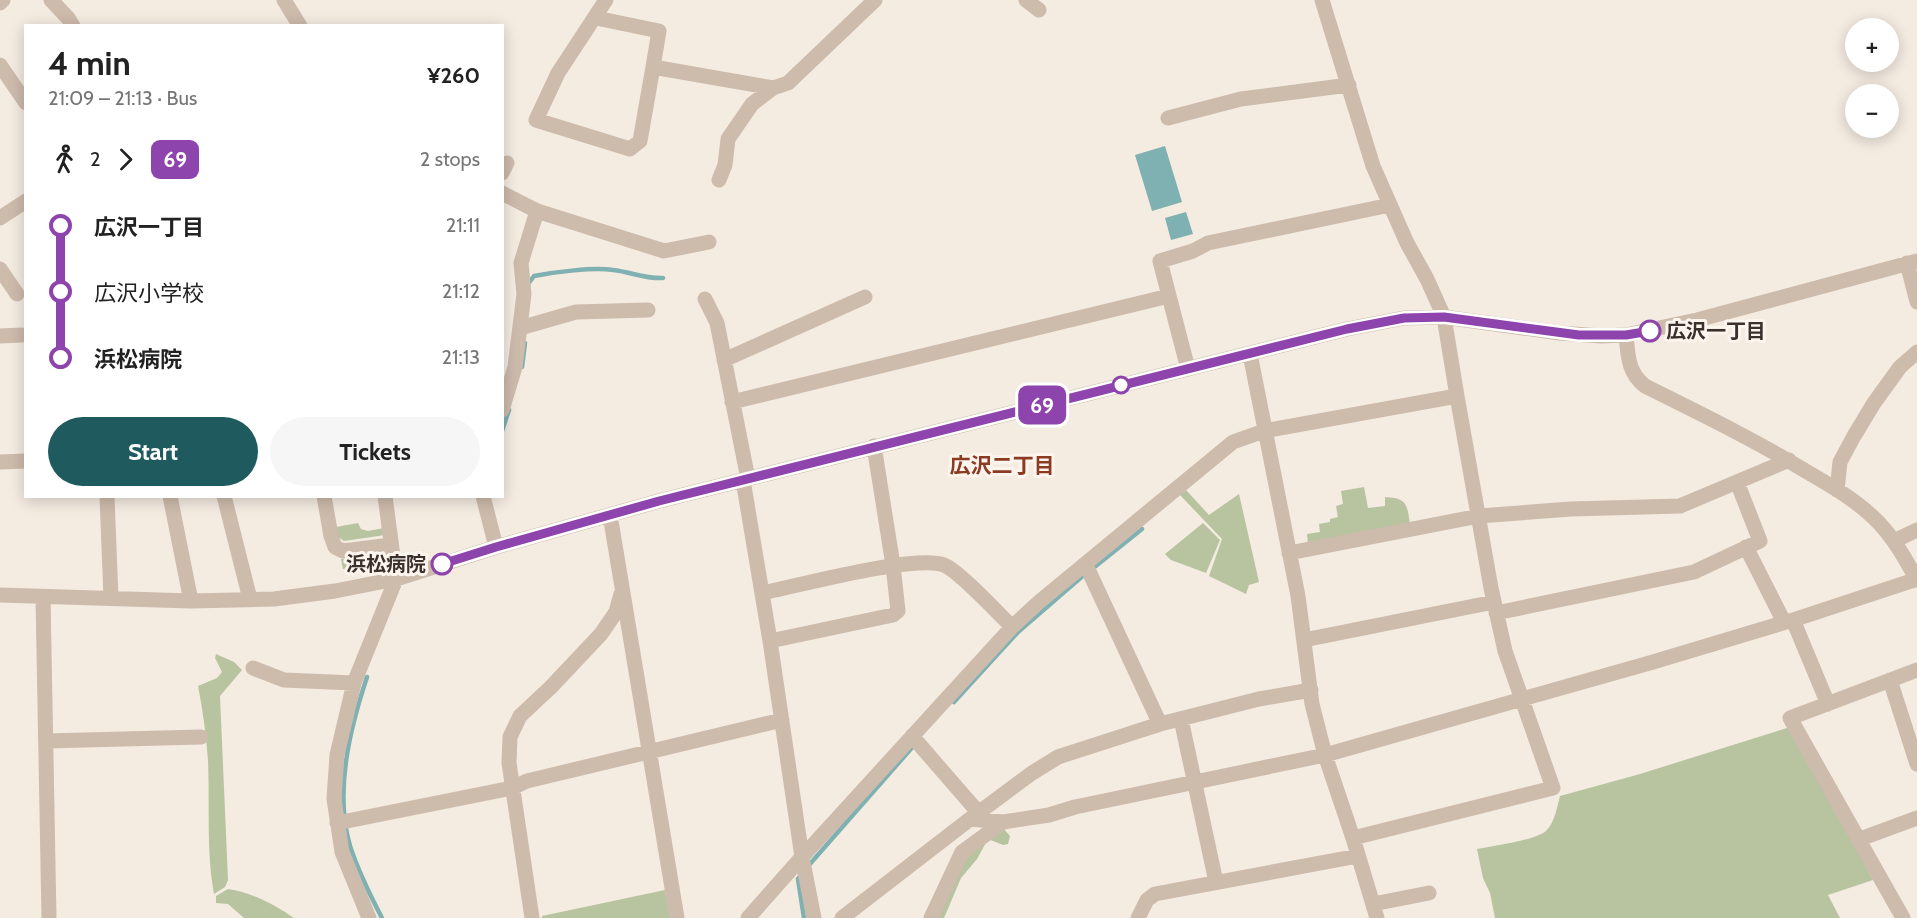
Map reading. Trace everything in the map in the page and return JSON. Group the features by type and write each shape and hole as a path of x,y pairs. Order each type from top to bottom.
{"street":[{"path":"51,0 72,24"},
{"path":"284,0 299,24"},
{"path":"596,18 659,31 640,141 630,149 536,120 558,73 606,0"},
{"path":"719,180 728,139 752,104 773,88 788,83 875,0"},
{"path":"1322,0 1373,166 1444,317 1504,651 1553,788 1353,838"},
{"path":"0,64 24,100"},
{"path":"653,67 773,88"},
{"path":"1168,118 1241,99 1349,86"},
{"path":"504,194 537,211 664,251 709,242"},
{"path":"0,218 24,202"},
{"path":"1188,369 1160,261 1193,251 1208,243 1390,205"},
{"path":"504,403 526,326 520,263 537,211"},
{"path":"0,595 191,601 274,599 335,591 396,579 496,547 746,479 1347,329 1404,318 1444,317 1560,333 1626,335 1696,320 1912,262 1917,302"},
{"path":"0,269 17,294"},
{"path":"724,360 865,297"},
{"path":"732,402 1169,297"},
{"path":"705,299 717,323 746,479 803,865 814,918"},
{"path":"526,326 576,312 648,310"},
{"path":"0,336 22,335"},
{"path":"912,736 974,815 1004,822 1040,817 1075,807 1325,755 1788,621 1917,580 1894,541 1870,515 1837,490 1789,460 1636,379 1629,367 1626,335"},
{"path":"1837,490 1840,462 1854,436 1900,367 1917,352"},
{"path":"1250,354 1298,596 1311,690 1325,755 1375,911 1429,893"},
{"path":"748,918 803,865 912,736 1012,627 1039,602 1233,442 1264,431 1457,396"},
{"path":"770,641 896,614 899,609 874,446"},
{"path":"1289,553 1479,516 1571,509 1680,506 1789,460"},
{"path":"0,462 24,461"},
{"path":"1304,640 1694,572 1760,541 1737,482"},
{"path":"107,498 111,598"},
{"path":"171,498 191,601"},
{"path":"225,498 250,599"},
{"path":"324,498 335,547 343,551 391,544"},
{"path":"369,918 342,852 343,822 334,799 337,755 354,683 396,579 385,498"},
{"path":"484,498 496,547"},
{"path":"610,515 677,918"},
{"path":"1894,541 1917,530"},
{"path":"1746,547 1788,621 1828,704"},
{"path":"762,593 893,565 932,562 946,566 1012,627"},
{"path":"1086,565 1160,724"},
{"path":"532,918 512,788 509,763 510,737 520,716 551,687 600,634 616,612 621,592"},
{"path":"43,597 49,918"},
{"path":"253,668 284,680 354,683"},
{"path":"1903,918 1790,718 1917,670"},
{"path":"1890,680 1917,764"},
{"path":"842,918 974,815 1032,773 1067,753 1160,724 1259,699 1311,690"},
{"path":"1181,719 1216,882"},
{"path":"343,822 512,788 527,781 782,720"},
{"path":"46,741 201,737"},
{"path":"1860,839 1917,818"},
{"path":"931,918 962,852 1004,822"},
{"path":"1138,918 1147,900 1155,894 1358,856"}],"green space":[{"path":"1364,487 1368,508 1385,506 1385,497 1398,499 1407,507 1410,524 1308,544 1307,534 1320,532 1319,524 1330,522 1330,519 1338,517 1336,506 1343,504 1341,491"},
{"path":"1186,490 1209,515 1239,494 1259,582 1249,585 1246,594 1209,576 1222,539 1180,495"},
{"path":"358,523 361,529 368,531 384,528 385,535 344,541 337,536 336,527"},
{"path":"1203,523 1220,540 1206,573 1171,560 1165,554"},
{"path":"378,552 384,557 385,562 343,569 341,559"},
{"path":"216,654 234,662 242,670 220,696 228,880 225,887 214,894 209,844 208,760 198,686 217,678 222,672 215,658"},
{"path":"1790,727 1873,880 1828,895 1840,918 1495,918 1477,849 1524,840 1546,831 1554,819 1560,796 1640,774"},
{"path":"1003,828 1010,836 1008,844 1003,845 988,839 977,859 961,878 944,918 937,918 965,855"},
{"path":"228,889 262,900 294,918 244,918 228,904 216,903 216,896"},
{"path":"665,890 670,918 542,918 542,916"}],"water":[{"path":"1165,146 1182,202 1152,211 1135,155"},
{"path":"1186,212 1193,234 1171,240 1165,218"}],"waterway":[{"path":"528,284 534,276 605,269 663,278"},
{"path":"522,367 525,343"},
{"path":"504,425 509,410"},
{"path":"1092,569 1142,529"},
{"path":"954,702 1018,632 1085,574"},
{"path":"367,677 355,717 346,760 345,825 360,874 382,918"},
{"path":"809,865 916,743"},
{"path":"802,874 798,879 804,918"}],"bus line":[{"name":"69","path":"442,564 659,501 874,446 1347,329 1404,318 1444,317 1579,335 1626,335 1650,331"}],"place":[{"name":"広沢一丁目","path":"1650,331"},
{"name":"浜松病院","path":"442,564"}],"district":[{"name":"広沢二丁目","path":"1002,466"}]}
